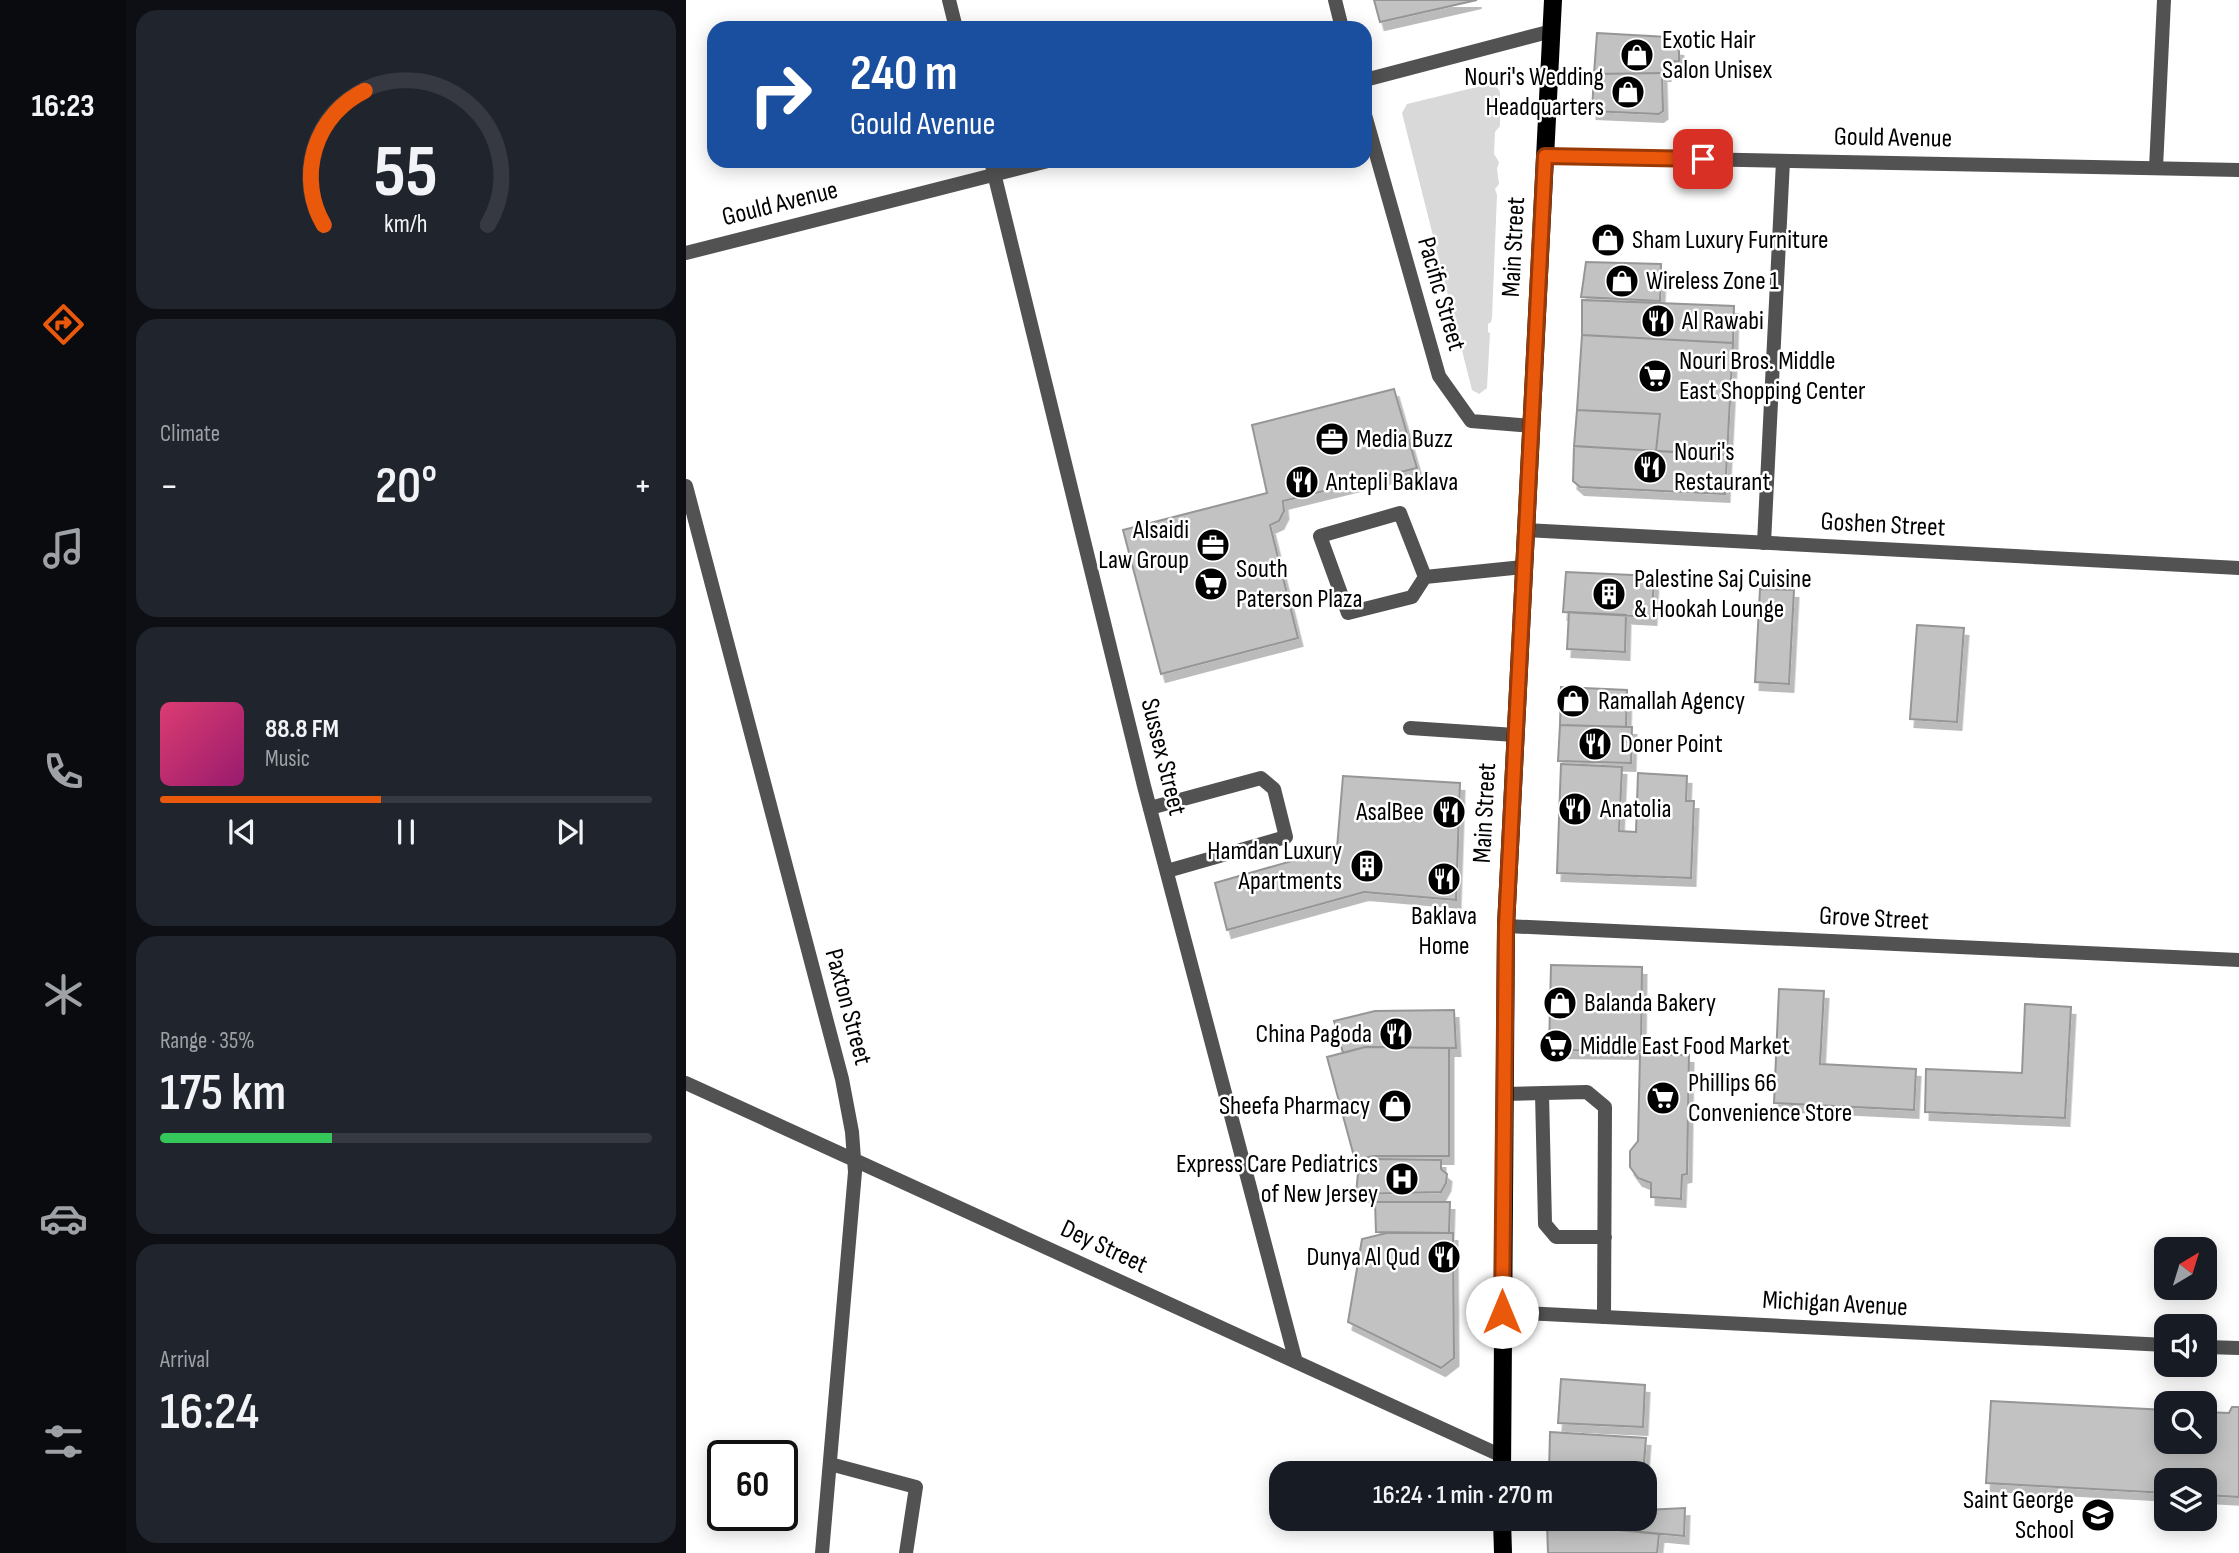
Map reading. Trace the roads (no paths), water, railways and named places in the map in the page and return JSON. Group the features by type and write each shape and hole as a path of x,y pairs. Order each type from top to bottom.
{"main road":[{"name":"Main Street","path":"1502,1461 1506,926 1553,0"},
{"path":"1503,1531 1503,1553"}],"street":[{"path":"949,0 954,21"},
{"path":"1335,0 1340,21"},
{"path":"2156,168 2164,0"},
{"path":"1372,78 1552,32"},
{"name":"Pacific Street","path":"1372,140 1439,376 1471,421 1531,426"},
{"name":"Gould Avenue","path":"1545,156 2239,170"},
{"path":"1764,543 1783,160"},
{"name":"Gould Avenue","path":"686,253 992,168"},
{"name":"Sussex Street","path":"992,168 1150,808 1296,1362"},
{"name":"Paxton Street","path":"686,486 842,1079 852,1132 855,1172 822,1553"},
{"path":"1401,513 1425,577 1412,597 1348,612 1320,536 1401,513"},
{"name":"Goshen Street","path":"1525,530 2239,568"},
{"path":"1425,577 1523,567"},
{"path":"1410,729 1515,735"},
{"path":"1150,808 1262,778 1274,789 1286,837 1167,871"},
{"name":"Grove Street","path":"1506,926 2239,960"},
{"name":"Dey Street","path":"686,1083 1296,1362 1494,1461"},
{"path":"1503,1094 1587,1092 1605,1107 1604,1317"},
{"path":"1542,1093 1545,1224 1556,1237 1605,1237"},
{"name":"Michigan Avenue","path":"1502,1312 2154,1344"},
{"path":"2217,1347 2239,1348"},
{"path":"830,1464 916,1488 906,1553"}],"place":[{"name":"Exotic Hair Salon Unisex","path":"1637,55"},
{"name":"Nouri's Wedding Headquarters","path":"1628,92"},
{"name":"Sham Luxury Furniture","path":"1608,240"},
{"name":"Wireless Zone 1","path":"1622,281"},
{"name":"Al Rawabi","path":"1658,321"},
{"name":"Nouri Bros. Middle East Shopping Center","path":"1655,376"},
{"name":"Media Buzz","path":"1332,439"},
{"name":"Nouri's Restaurant","path":"1650,467"},
{"name":"Antepli Baklava","path":"1302,482"},
{"name":"Alsaidi Law Group","path":"1213,545"},
{"name":"South Paterson Plaza","path":"1211,584"},
{"name":"Palestine Saj Cuisine & Hookah Lounge","path":"1609,594"},
{"name":"Ramallah Agency","path":"1573,701"},
{"name":"Doner Point","path":"1595,744"},
{"name":"Anatolia","path":"1575,809"},
{"name":"AsalBee","path":"1449,812"},
{"name":"Hamdan Luxury Apartments","path":"1367,866"},
{"name":"Baklava Home","path":"1444,879"},
{"name":"Balanda Bakery","path":"1560,1003"},
{"name":"China Pagoda","path":"1396,1034"},
{"name":"Middle East Food Market","path":"1556,1046"},
{"name":"Phillips 66 Convenience Store","path":"1663,1098"},
{"name":"Sheefa Pharmacy","path":"1395,1106"},
{"name":"Express Care Pediatrics of New Jersey","path":"1402,1179"},
{"name":"Dunya Al Qud","path":"1444,1257"},
{"name":"Saint George School","path":"2098,1515"}]}
